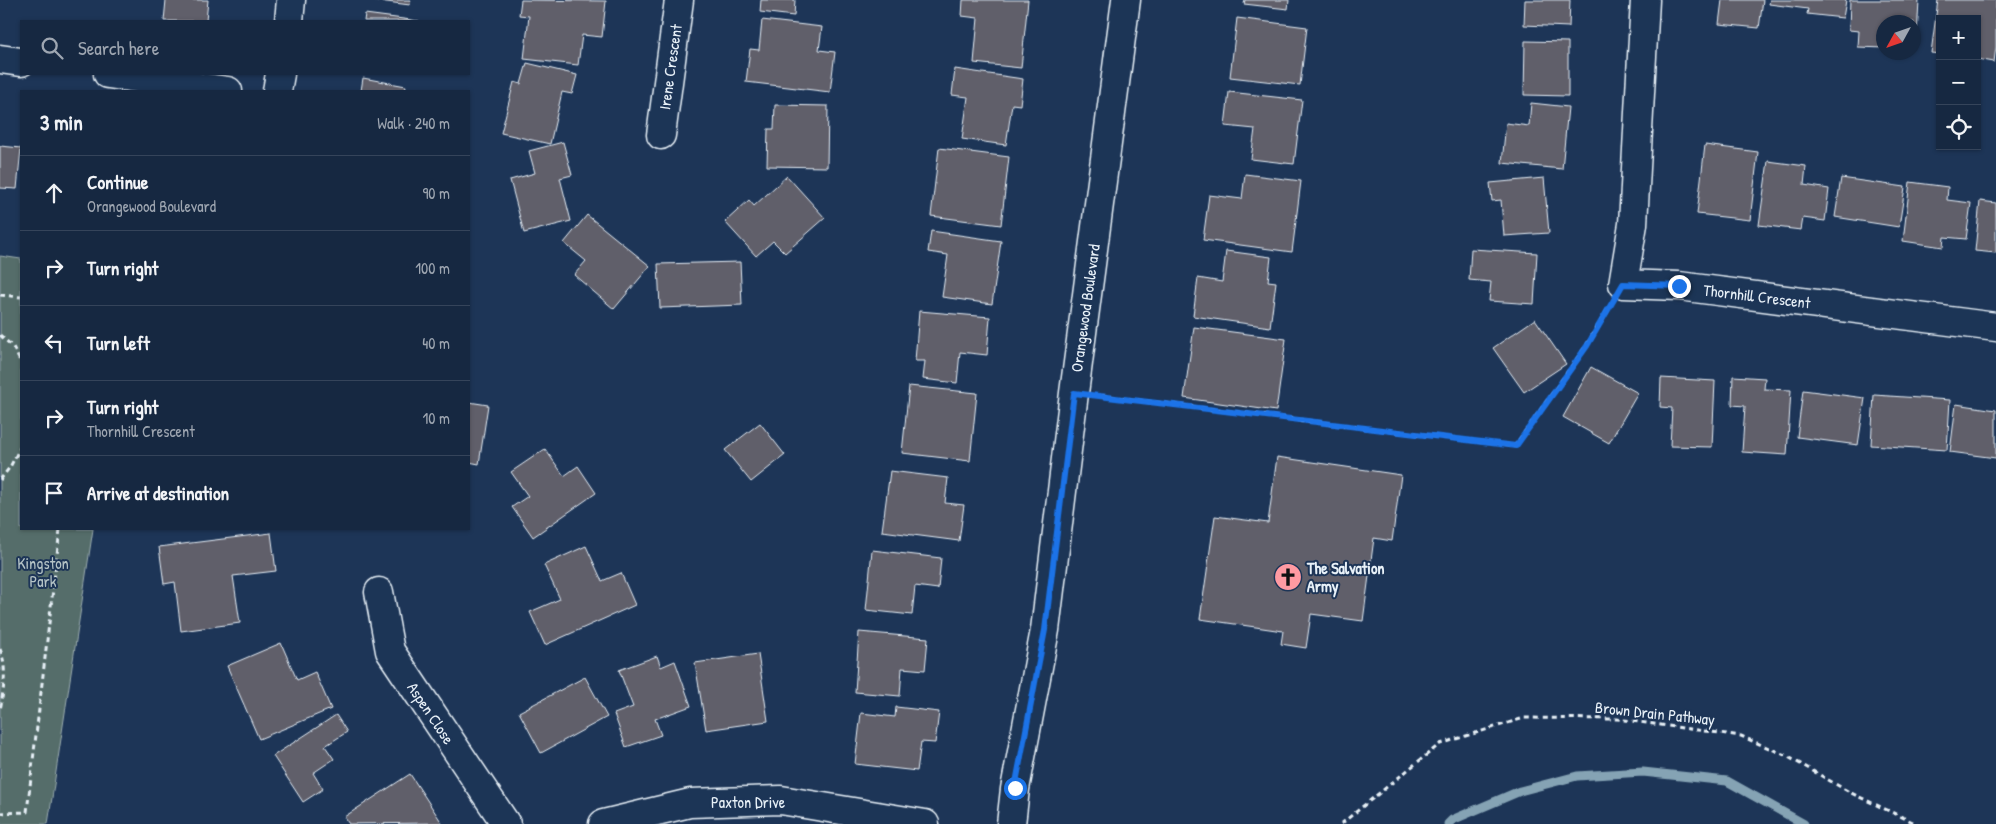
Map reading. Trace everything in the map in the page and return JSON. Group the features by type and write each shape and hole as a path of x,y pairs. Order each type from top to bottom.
{"street":[{"path":"289,20 291,0"},
{"name":"Irene Crescent","path":"661,135 679,0"},
{"name":"Orangewood Boulevard","path":"1011,824 1015,788 1045,630 1126,0"},
{"path":"1623,284 1633,224 1645,0"},
{"path":"0,59 20,62"},
{"path":"115,75 221,90"},
{"path":"277,90 280,75"},
{"name":"Thornhill Crescent","path":"1623,284 1679,286 1996,327"},
{"name":"Aspen Close","path":"379,592 390,652 506,824"},
{"name":"Paxton Drive","path":"603,824 690,803 781,800 925,824"}],"path":[{"path":"1074,393 1516,446 1587,346 1623,284"},
{"path":"0,295 20,297"},
{"path":"0,336 13,347 20,361"},
{"path":"0,480 20,448"},
{"path":"0,813 27,812 60,530"},
{"path":"0,649 4,659 4,684 0,711"},
{"name":"Brown Drain Pathway","path":"1341,824 1440,744 1524,718 1617,719 1741,736 1784,755 1851,793 1917,824"}],"green space":[{"name":"Kingston Park","path":"0,256 20,259 20,530 93,530 48,824 0,824"}],"building":[{"path":"166,0 208,0 206,20 164,20"},
{"path":"371,0 411,0 410,5"},
{"path":"521,0 606,1 602,37 582,35 578,65 524,59 529,16 519,15"},
{"path":"761,0 795,0 794,16 760,12"},
{"path":"963,0 1028,0 1021,68 974,63 978,18 962,16"},
{"path":"1245,0 1289,0 1288,9 1244,4"},
{"path":"1525,0 1570,0 1569,27 1524,25"},
{"path":"1722,0 1763,0 1759,28 1719,24"},
{"path":"1770,0 1846,0 1843,18 1807,14 1808,9 1769,4"},
{"path":"1850,0 1919,0 1918,15 1876,15 1876,48 1858,47 1859,31 1849,30"},
{"path":"1938,0 1996,0 1996,47 1994,62 1981,60 1981,15 1936,15"},
{"path":"365,14 411,20 364,20"},
{"path":"1936,15 1936,54 1931,53"},
{"path":"1237,18 1307,27 1300,85 1230,77"},
{"path":"762,20 822,27 819,50 835,52 830,92 746,82 750,49 759,50"},
{"path":"1525,41 1568,42 1568,96 1524,95"},
{"path":"527,63 577,75 572,94 562,92 550,144 501,133 514,82 521,84"},
{"path":"955,69 1023,79 1020,105 1012,104 1006,145 962,139 968,97 952,95"},
{"path":"363,78 406,86 405,90 361,90"},
{"path":"1229,92 1302,100 1294,164 1251,159 1255,129 1225,126"},
{"path":"1531,103 1568,107 1562,169 1502,163 1506,123 1529,126"},
{"path":"775,105 828,106 827,167 767,166 768,129 774,129"},
{"path":"563,142 572,175 560,178 571,221 524,233 510,180 535,173 529,151"},
{"path":"1705,145 1758,152 1750,220 1697,214"},
{"path":"0,146 20,148 17,189 0,188"},
{"path":"939,148 1009,157 1001,225 931,216"},
{"path":"1768,161 1806,166 1804,185 1829,189 1825,221 1803,218 1801,230 1759,225"},
{"path":"1245,174 1301,181 1292,252 1203,240 1209,195 1242,199"},
{"path":"787,176 825,218 785,253 773,241 756,256 725,222 749,200 754,206"},
{"path":"1544,178 1549,233 1504,236 1501,200 1492,201 1490,183"},
{"path":"1841,178 1905,187 1899,227 1835,217"},
{"path":"1910,182 1948,187 1947,200 1971,203 1966,239 1944,237 1943,247 1903,241"},
{"path":"1980,201 1996,203 1996,253 1975,251"},
{"path":"587,215 650,266 614,309 574,275 586,261 564,243"},
{"path":"931,231 1001,241 992,304 942,297 948,255 928,252"},
{"path":"1471,249 1537,253 1534,304 1489,301 1491,282 1469,280"},
{"path":"1226,251 1271,257 1268,281 1276,282 1270,327 1193,316 1198,278 1222,282"},
{"path":"740,262 742,305 660,308 658,264"},
{"path":"919,311 990,317 987,355 960,352 957,383 923,379 925,361 915,361"},
{"path":"1535,319 1566,364 1524,392 1493,348"},
{"path":"1194,327 1286,339 1276,411 1184,398"},
{"path":"1591,367 1638,393 1609,443 1563,417"},
{"path":"1733,376 1765,378 1764,389 1791,390 1787,455 1742,452 1745,406 1732,405"},
{"path":"1661,378 1715,381 1712,447 1670,446 1672,408 1660,407"},
{"path":"909,386 977,393 970,461 902,453"},
{"path":"1803,390 1865,398 1858,445 1797,437"},
{"path":"1874,395 1950,400 1947,450 1871,445"},
{"path":"470,402 488,405 479,464 470,462"},
{"path":"1956,404 1996,410 1996,458 1950,452"},
{"path":"760,423 785,455 751,482 725,450"},
{"path":"545,449 564,476 578,466 596,493 533,537 512,507 528,496 511,472"},
{"name":"The Salvation Army","path":"1277,457 1401,475 1392,541 1374,538 1363,621 1311,614 1306,648 1281,644 1283,631 1200,619 1215,516 1268,523"},
{"path":"890,471 948,478 945,503 964,505 959,541 882,531"},
{"path":"271,533 276,571 233,576 240,623 181,631 175,582 164,584 159,547"},
{"path":"586,546 602,581 621,573 635,605 545,645 530,612 560,599 544,565"},
{"path":"872,550 941,558 938,589 915,586 912,615 866,610"},
{"path":"859,632 928,638 925,670 902,668 900,696 855,692"},
{"path":"281,643 297,680 315,672 331,709 259,739 227,666"},
{"path":"758,654 768,721 706,730 695,663"},
{"path":"657,656 661,667 675,661 691,706 655,719 661,735 626,747 614,714 633,707 619,670"},
{"path":"585,677 607,717 541,753 519,712"},
{"path":"896,707 939,712 935,743 921,742 917,771 855,764 861,713 895,717"},
{"path":"336,715 347,732 325,746 334,759 313,773 323,789 303,802 273,756"},
{"path":"410,774 442,823 349,824 344,817"}],"waterway":[{"path":"1448,824 1452,820 1520,791 1577,776 1643,772 1727,781 1804,824"}],"place":[{"name":"The Salvation Army","path":"1288,577"}],"route":[{"path":"1015,788 1045,630 1074,393 1516,446 1587,346 1623,284 1679,286"}]}
